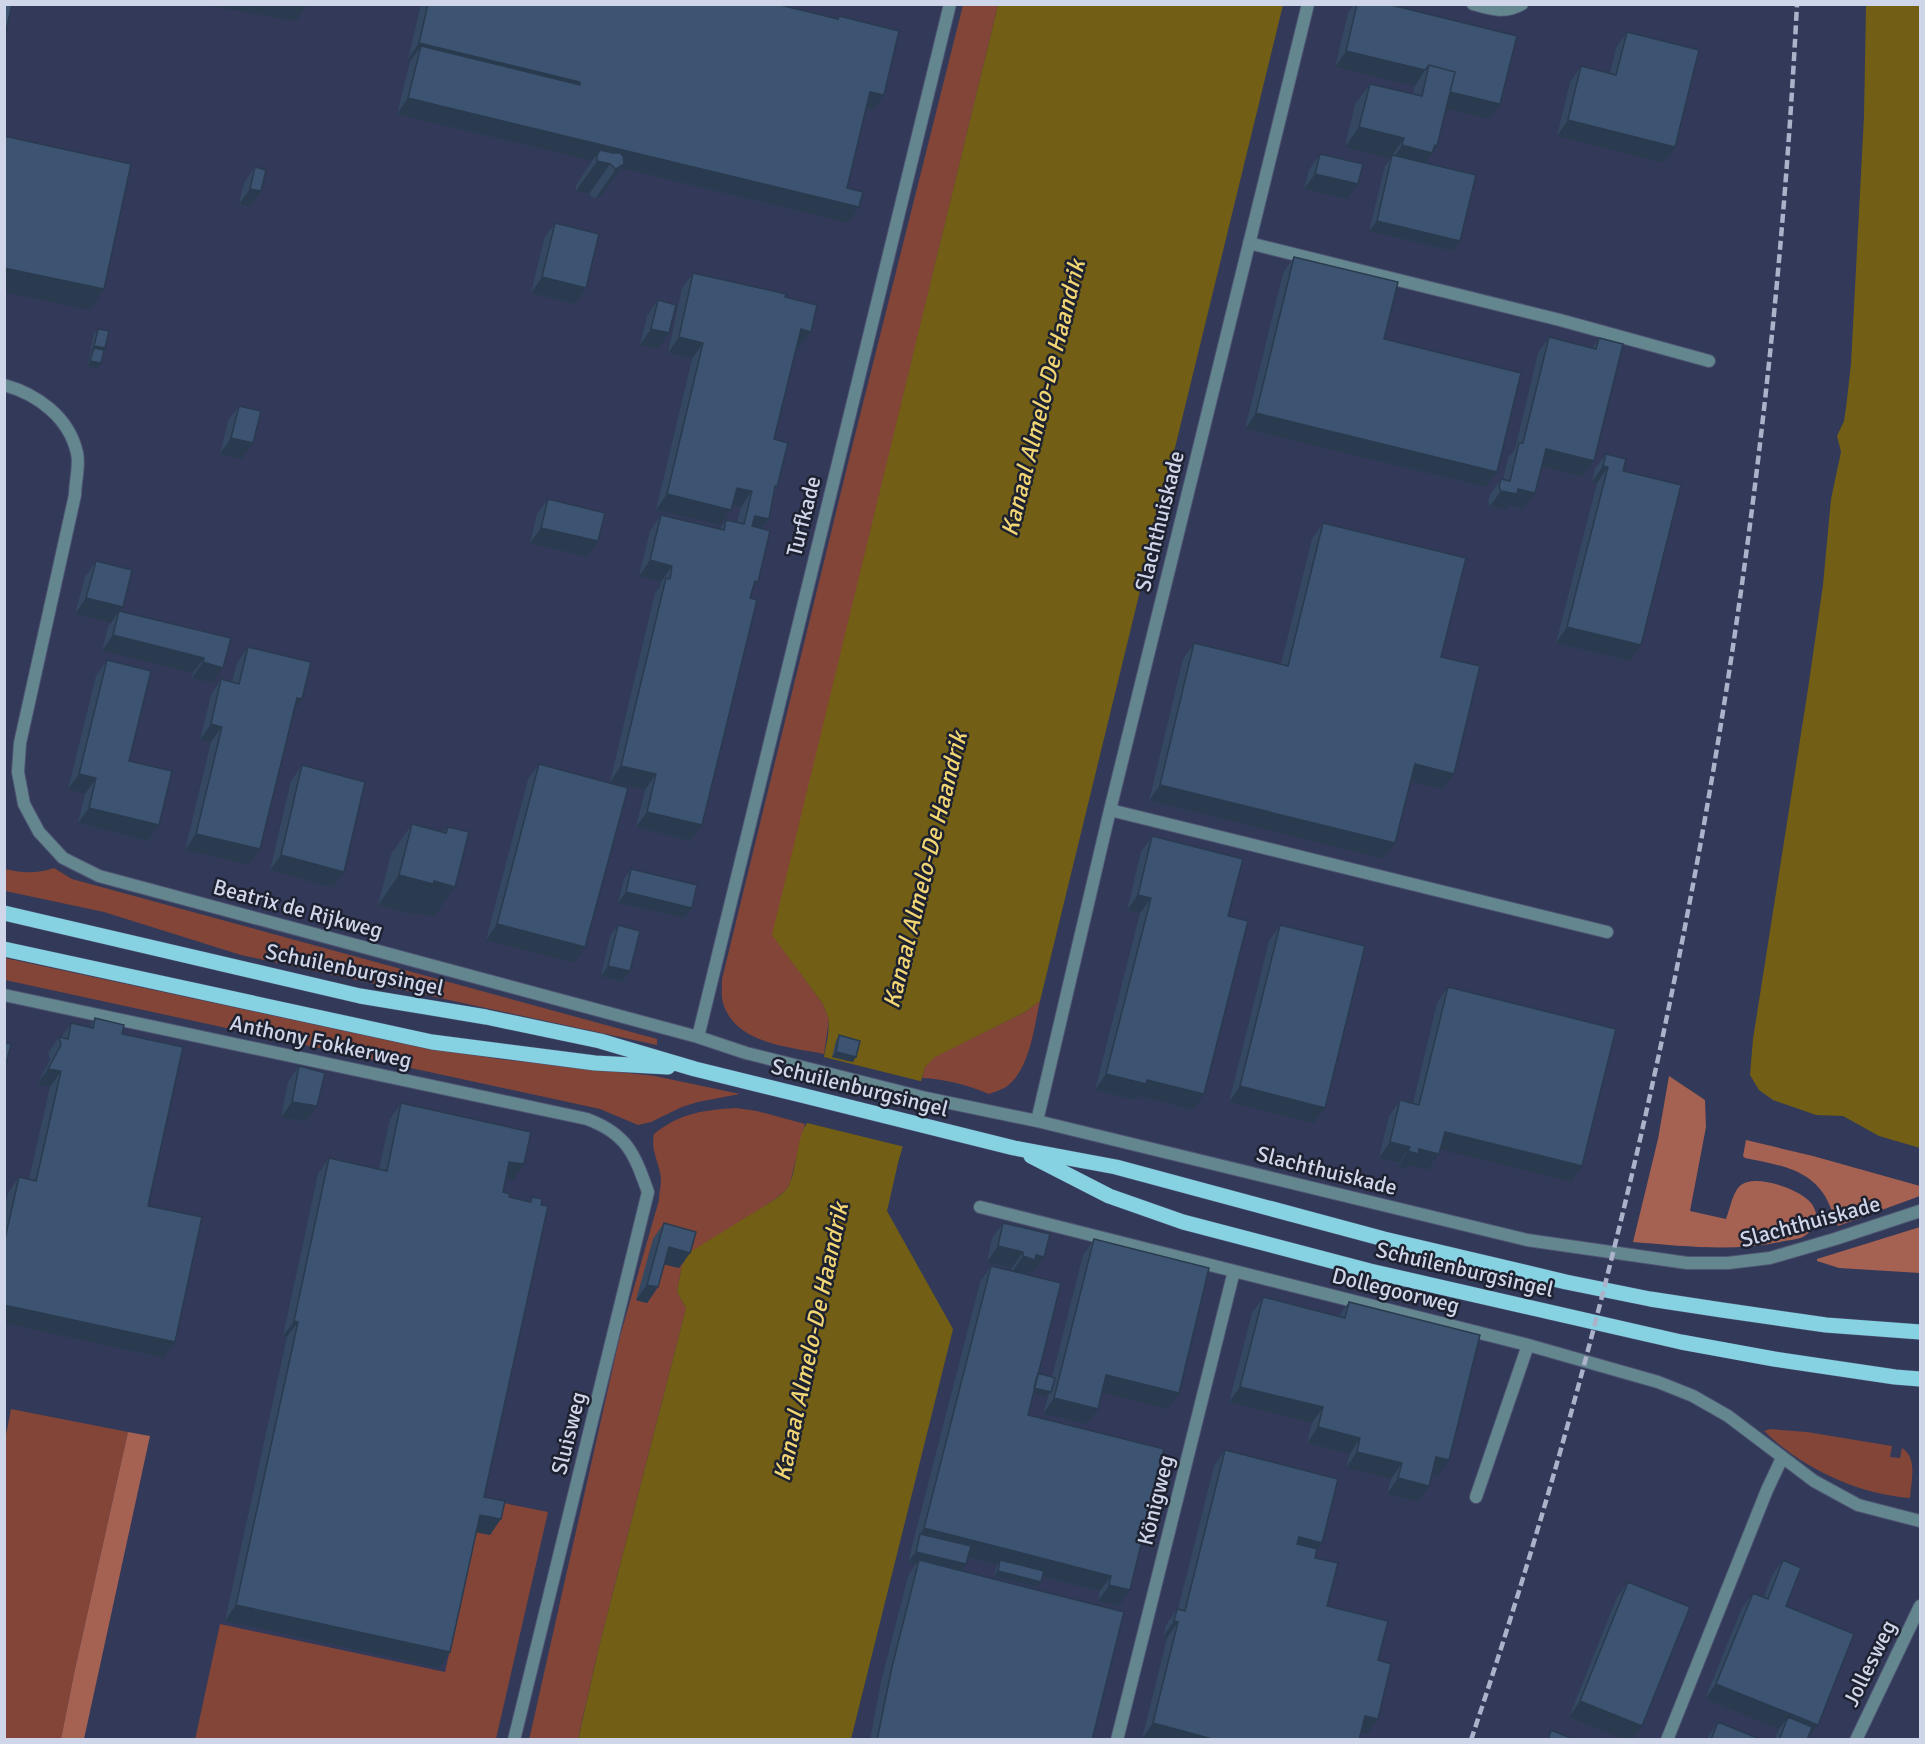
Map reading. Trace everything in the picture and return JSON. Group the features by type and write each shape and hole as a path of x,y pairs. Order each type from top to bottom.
{"main road":[{"name":"Schuilenburgsingel","path":"4,913 360,996 486,1017 600,1041 695,1069 1014,1148 1116,1167 1384,1239 1629,1295 1826,1324 1920,1332"},
{"name":"Schuilenburgsingel","path":"4,949 432,1042 596,1063 695,1069"},
{"name":"Schuilenburgsingel","path":"1014,1148 1109,1196 1183,1222 1370,1271 1682,1342 1773,1359 1920,1379"}],"street":[{"name":"Turfkade","path":"698,1037 950,4"},
{"name":"Slachthuiskade","path":"1308,4 1110,810 1037,1121 1527,1240 1687,1263 1728,1263 1770,1258 1920,1211"},
{"path":"1473,4 1495,10 1510,10 1522,4"},
{"path":"1249,243 1560,320 1709,361"},
{"name":"Beatrix de Rijkweg","path":"4,384 23,390 45,403 69,434 78,454 75,495 20,743 18,772 24,804 39,832 63,858 99,876 698,1037 746,1053 926,1098 1037,1121"},
{"path":"1110,810 1607,932"},
{"name":"Anthony Fokkerweg","path":"4,995 587,1119 604,1125 623,1141"},
{"name":"Sluisweg","path":"514,1740 648,1192 637,1160 623,1141"},
{"name":"Dollegoorweg","path":"980,1207 1528,1345 1658,1382 1693,1396 1728,1416 1814,1481 1858,1505 1920,1521"},
{"name":"Königweg","path":"1117,1740 1234,1270"},
{"path":"1476,1497 1528,1345"},
{"path":"1667,1740 1767,1490 1782,1458"},
{"name":"Jollesweg","path":"1856,1740 1920,1605"}],"shaded area":[{"path":"963,5 998,5 773,935 823,1004 829,1020 824,1054 780,1046 751,1035 739,1027 729,1017 723,1003 722,979"},
{"path":"54,868 72,879 657,1039 657,1045 241,955 104,912 5,891 5,869 30,872"},
{"path":"5,958 410,1045 499,1059 655,1076 740,1094 698,1102 651,1122 638,1125 600,1109 5,980"},
{"path":"1040,1001 1026,1059 1021,1070 1006,1087 989,1094 956,1083 922,1078 925,1067 934,1057 1025,1012"},
{"path":"1669,1076 1705,1100 1706,1127 1690,1211 1726,1219 1734,1196 1741,1185 1747,1182 1765,1182 1785,1187 1807,1199 1817,1219 1808,1233 1795,1239 1744,1247 1633,1242 1658,1139"},
{"path":"736,1108 757,1111 805,1124 790,1183 786,1190 774,1200 685,1258 677,1292 686,1308 599,1647 578,1739 529,1740 619,1340 659,1200 661,1179 653,1146 654,1134 683,1117 713,1110"},
{"path":"1746,1140 1920,1186 1920,1196 1838,1226 1827,1199 1818,1187 1800,1173 1790,1169 1745,1158 1743,1156"},
{"path":"1920,1227 1920,1273 1839,1268 1817,1261 1817,1259"},
{"path":"11,1409 128,1432 61,1739 5,1740 4,1445"},
{"path":"1770,1429 1807,1432 1892,1446 1890,1457 1900,1458 1902,1448 1907,1452 1912,1464 1910,1498 1870,1491 1831,1477 1795,1457 1764,1431"},
{"path":"128,1432 150,1436 84,1739 61,1739 75,1669"},
{"path":"484,1499 548,1512 496,1739 195,1740 220,1624 445,1672"}],"water":[{"name":"Kanaal Almelo-De Haandrik","path":"998,5 1283,5 1040,1001 1025,1012 935,1057 925,1067 898,1163 887,1211 953,1329 851,1739 578,1740 599,1647 686,1308 677,1292 682,1265 690,1252 785,1191 794,1170 803,1131 812,1118 829,1020 823,1004 772,935"},
{"path":"1866,5 1920,5 1920,1148 1879,1136 1843,1116 1816,1115 1773,1100 1759,1090 1750,1075 1753,1039 1823,585 1831,499 1841,452 1837,436 1844,421 1851,364 1864,116"}],"pier":[{"path":"820,1056 924,1082 905,1147 803,1122 809,1117"}],"building":[{"path":"4,4 12,4 4,40"},
{"path":"428,4 776,4 899,31 884,95 870,92 847,188 863,192 859,207 408,98 421,46 580,85 580,82 419,43"},
{"path":"1357,4 1387,4 1517,36 1500,104 1450,92 1455,72 1429,65 1425,70 1346,51"},
{"path":"1627,32 1699,50 1675,147 1568,120 1581,66 1616,75"},
{"path":"1429,65 1455,72 1437,146 1435,145 1432,153 1402,145 1404,138 1359,127 1370,84 1422,96"},
{"path":"4,136 131,164 104,289 4,268"},
{"path":"600,150 620,153 624,164 616,169 610,164 597,161"},
{"path":"1320,154 1363,164 1358,184 1315,174"},
{"path":"1392,155 1476,175 1460,241 1377,221"},
{"path":"255,167 266,170 261,191 250,189"},
{"path":"555,223 599,234 586,288 542,277"},
{"path":"1294,257 1398,282 1384,339 1521,373 1497,472 1256,413"},
{"path":"693,273 786,294 785,297 817,305 811,332 801,329 774,439 788,443 777,487 775,486 769,519 755,516 752,526 770,531 758,582 755,581 750,598 757,600 702,825 647,812 656,774 621,766 666,578 670,579 672,566 650,560 661,515 724,530 726,520 744,524 752,491 737,488 731,510 667,494 703,343 679,337"},
{"path":"658,300 676,305 669,333 651,329"},
{"path":"98,329 109,331 105,348 94,346"},
{"path":"1549,337 1596,349 1599,338 1623,344 1594,461 1546,449 1535,493 1518,489 1517,494 1501,491 1499,487 1501,479 1510,481 1519,443 1523,443"},
{"path":"94,348 104,350 101,363 90,361"},
{"path":"239,406 261,411 253,443 231,438"},
{"path":"1606,454 1626,459 1623,471 1681,485 1641,645 1567,627 1608,467 1603,466"},
{"path":"548,499 605,513 598,541 541,528"},
{"path":"1323,523 1466,558 1441,657 1480,666 1454,774 1415,764 1395,843 1160,785 1194,643 1288,666"},
{"path":"96,561 132,570 123,607 86,598"},
{"path":"119,611 231,638 223,668 203,662 204,658 113,635"},
{"path":"248,647 311,662 302,699 297,698 260,849 196,834 222,727 211,724 221,679 239,684"},
{"path":"107,660 151,671 129,761 172,771 159,825 89,808 96,778 79,774"},
{"path":"539,764 628,788 585,947 497,924"},
{"path":"302,765 365,782 344,872 281,855"},
{"path":"412,824 446,833 448,827 469,832 455,887 399,875"},
{"path":"1152,836 1243,859 1228,916 1248,921 1204,1094 1147,1080 1146,1084 1106,1074 1151,898 1138,895"},
{"path":"631,869 697,885 692,908 626,892"},
{"path":"618,925 640,931 630,971 608,966"},
{"path":"1280,925 1365,946 1325,1108 1240,1086"},
{"path":"1448,987 1616,1029 1582,1166 1445,1132 1439,1154 1419,1149 1418,1154 1408,1151 1410,1147 1390,1142 1400,1100 1419,1105"},
{"path":"95,1018 124,1025 122,1034 183,1047 148,1206 202,1217 175,1342 4,1305 4,1243 19,1177 36,1181 61,1071 48,1069 61,1045 59,1037 68,1039 71,1023 93,1028"},
{"path":"839,1035 860,1041 856,1057 836,1052"},
{"path":"4,1043 11,1044 4,1072"},
{"path":"299,1066 325,1073 317,1106 292,1102"},
{"path":"401,1103 531,1132 524,1164 509,1162 503,1192 510,1194 509,1197 531,1202 532,1197 542,1199 541,1205 548,1206 484,1497 505,1501 501,1519 480,1515 450,1652 236,1605 298,1322 294,1321 329,1158 387,1171"},
{"path":"664,1223 696,1232 690,1253 669,1247 658,1287 647,1285"},
{"path":"1003,1223 1050,1234 1044,1257 1036,1255 1035,1260 1023,1256 1023,1252 998,1246"},
{"path":"1094,1239 1209,1268 1179,1393 1106,1375 1098,1409 1054,1398"},
{"path":"991,1266 1061,1283 1028,1415 1164,1449 1130,1590 1109,1585 1111,1576 924,1528"},
{"path":"1263,1297 1345,1318 1349,1302 1480,1335 1449,1460 1436,1457 1429,1486 1398,1478 1402,1463 1357,1452 1360,1438 1318,1427 1323,1407 1240,1387"},
{"path":"1038,1373 1055,1378 1051,1392 1034,1388"},
{"path":"1225,1450 1338,1479 1322,1543 1299,1537 1297,1544 1317,1549 1315,1558 1338,1563 1327,1606 1388,1621 1378,1660 1391,1664 1378,1719 1365,1716 1359,1740 1216,1740 1153,1723 1178,1622 1174,1621 1177,1609 1185,1611"},
{"path":"920,1534 971,1546 966,1564 916,1552"},
{"path":"919,1560 1124,1612 1092,1740 877,1740 892,1667"},
{"path":"1000,1560 1044,1571 1041,1582 998,1571"},
{"path":"1783,1560 1801,1568 1786,1606 1854,1634 1818,1725 1716,1684 1753,1593 1768,1599"},
{"path":"1628,1582 1690,1607 1642,1726 1580,1701"},
{"path":"1788,1717 1812,1727 1807,1740 1779,1740"},
{"path":"1718,1722 1762,1740 1711,1740"},
{"path":"1551,1730 1575,1740 1548,1740"}],"railway":[{"path":"1471,1740 1538,1529 1597,1316 1649,1100 1693,883 1730,665 1760,445 1782,225 1797,4"}]}
